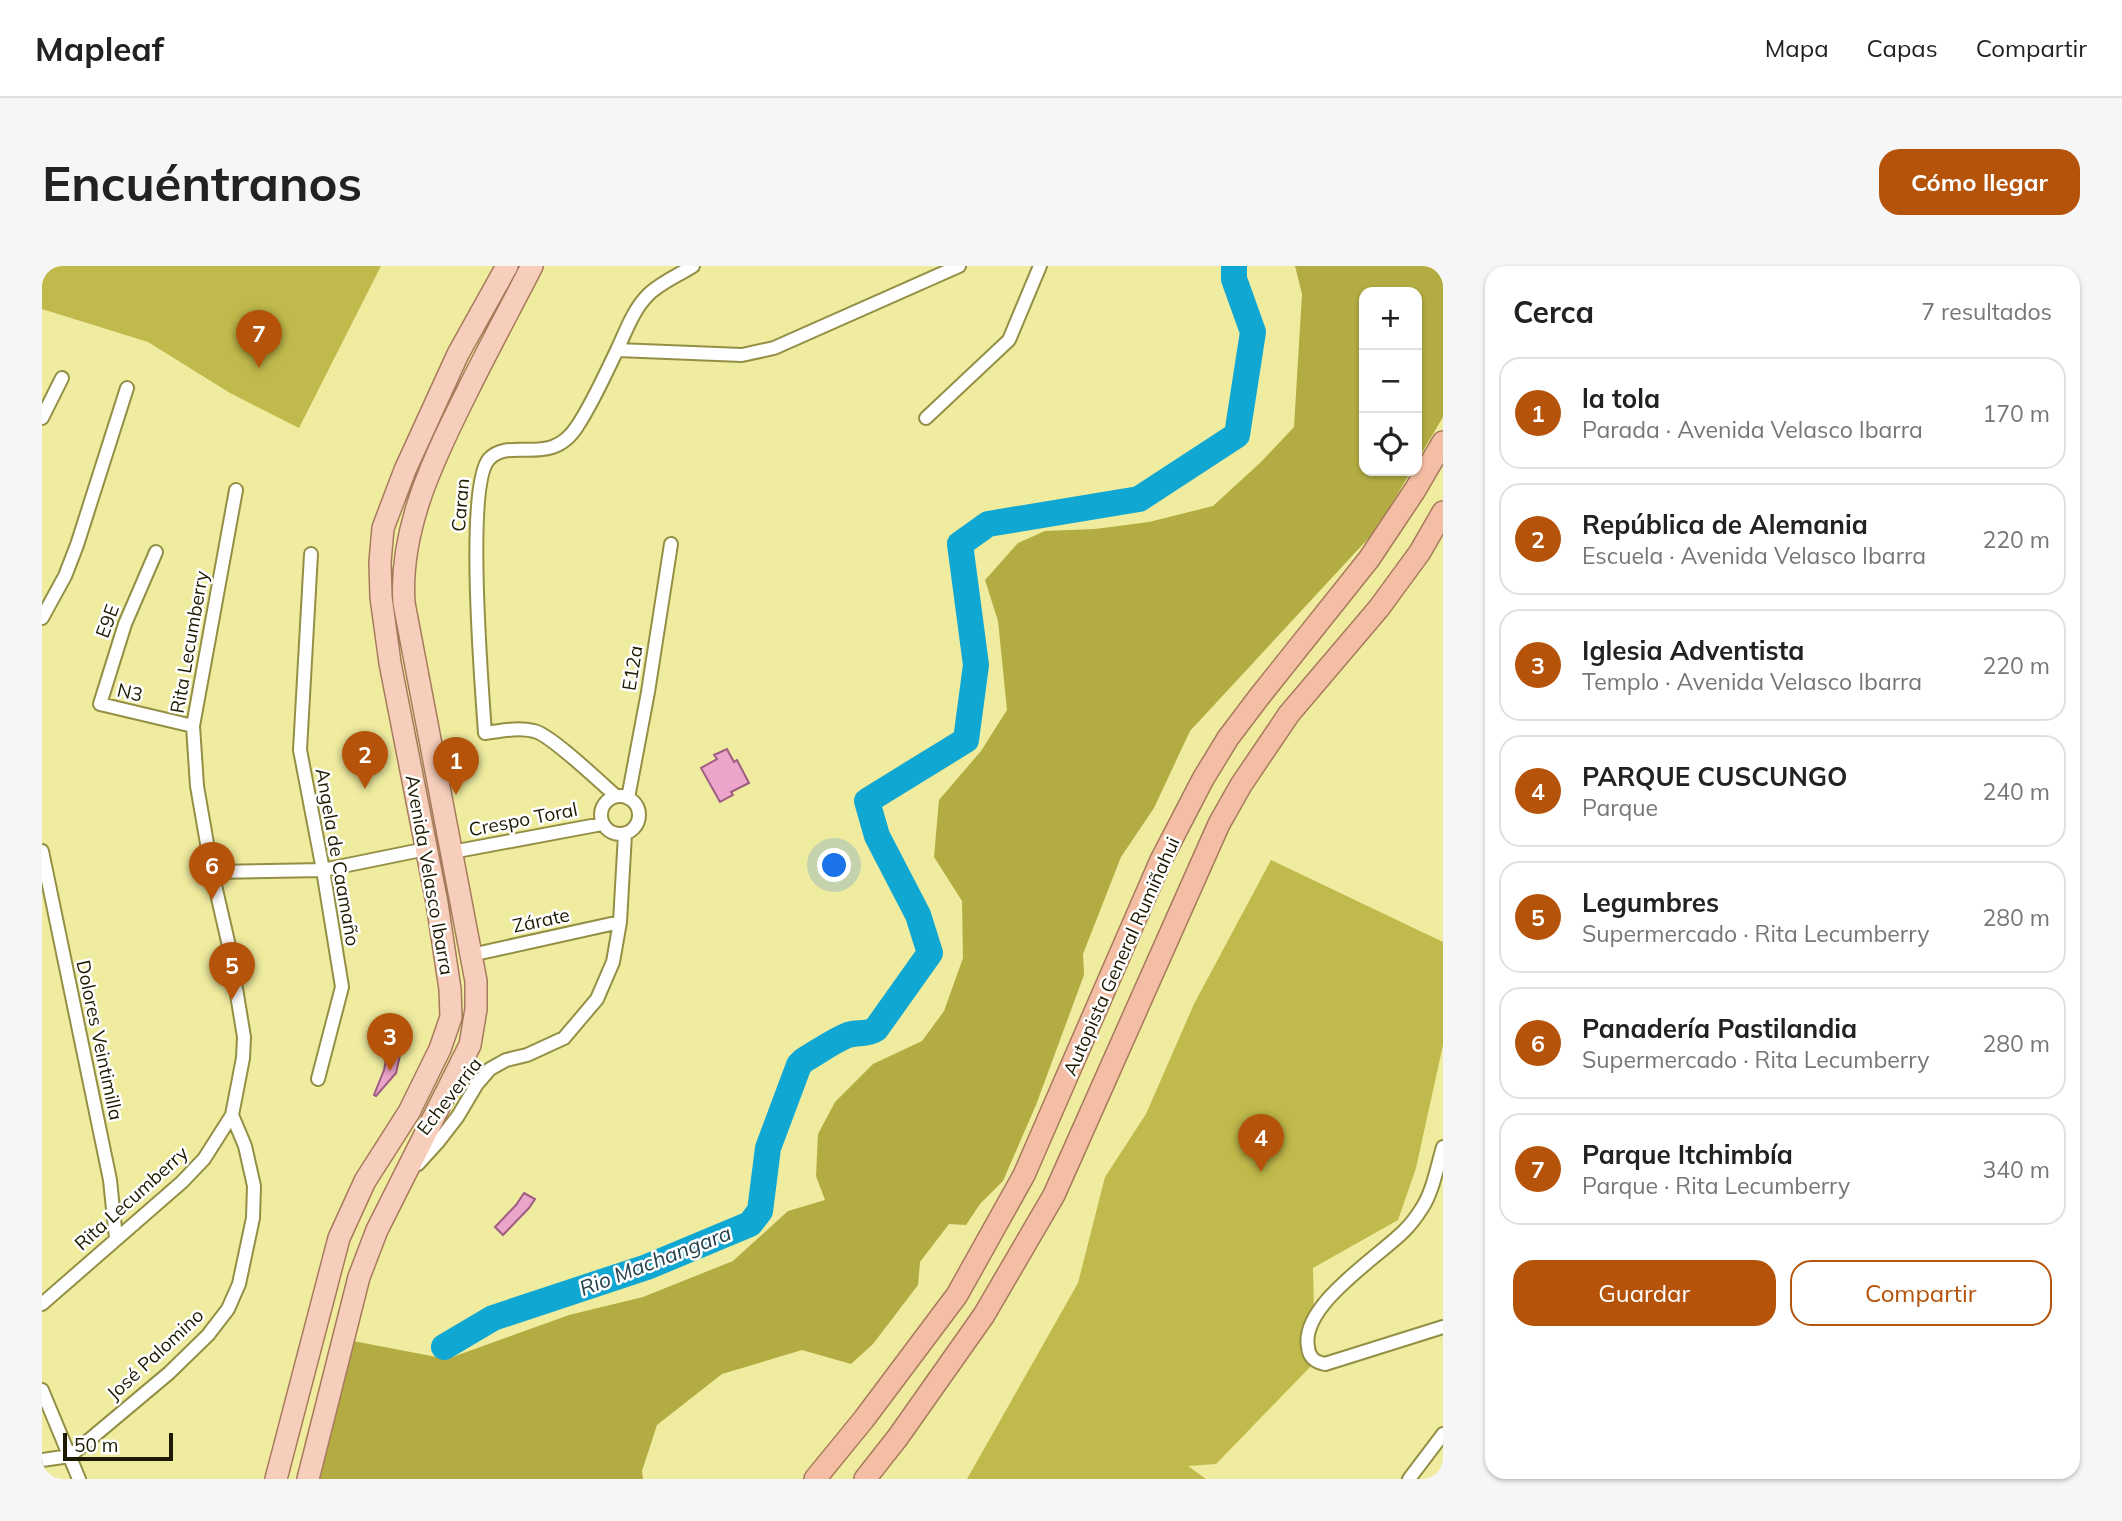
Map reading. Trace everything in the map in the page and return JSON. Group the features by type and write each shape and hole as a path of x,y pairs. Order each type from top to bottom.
{"highway":[{"name":"Autopista General Rumiñahui","path":"815,1479 864,1419 957,1295 1024,1175 1161,860 1203,779 1228,738 1259,696 1369,559 1443,442"},
{"name":"Autopista General Rumiñahui","path":"865,1479 984,1315 1054,1195 1219,824 1241,785 1289,714 1379,608 1420,552 1443,512"}],"main road":[{"name":"Avenida Velasco Ibarra","path":"276,1479 339,1238 365,1181 410,1112 440,1049 451,1017 450,989 437,902 390,663 381,597 380,562 383,528 435,400 507,266"},
{"name":"Avenida Velasco Ibarra","path":"308,1479 359,1277 377,1230 470,1045 476,1009 476,981 404,603 403,582 410,535 425,483 456,413 532,266"}],"street":[{"name":"Caran","path":"622,797 537,731 485,733 477,603 477,536 482,472 490,458 503,451 548,449 565,442 578,426 617,350 630,318 649,294 693,266"},
{"path":"617,350 742,355 774,348 960,266"},
{"path":"926,418 1009,340 1040,266"},
{"path":"42,418 62,378"},
{"path":"42,618 65,576 77,545 127,388"},
{"name":"Rita Lecumberry","path":"42,1304 190,1174 204,1159 232,1115 243,1058 244,1037 229,946 212,872 198,786 193,726 236,490"},
{"name":"E12a","path":"622,797 648,692 670,544"},
{"name":"E9E","path":"100,704 125,624 156,552"},
{"name":"Angela de Caamaño","path":"311,554 300,750 342,987 318,1079"},
{"name":"N3","path":"100,704 193,726"},
{"path":"622,797 606,802 600,812 602,824 611,833 625,834"},
{"name":"Echeverria","path":"403,1179 438,1142 490,1069 564,1038 597,999 613,962 620,922 625,834 631,832 639,820 638,807 622,797"},
{"name":"Crespo Toral","path":"452,852 602,824"},
{"path":"212,872 323,870 426,849"},
{"name":"Dolores Veintimilla","path":"42,851 110,1180 116,1238"},
{"name":"Zárate","path":"471,954 620,922"},
{"name":"José Palomino","path":"70,1456 169,1373 208,1335 228,1309 239,1284 253,1218 254,1186 245,1146 232,1115"},
{"path":"1443,1147 1423,1207 1406,1229 1348,1278 1330,1297 1315,1317 1307,1345 1315,1362 1325,1364 1443,1327"},
{"path":"42,1390 79,1479"},
{"path":"1409,1479 1443,1434"},
{"path":"42,1460 70,1456"}],"shaded area":[{"path":"42,266 381,266 299,428 230,393 148,342 42,309"},
{"path":"1295,266 1443,266 1443,417 1422,453 1422,287 1359,287 1359,476 1408,476 1378,528 1190,731 1154,808 1121,857 1083,954 1084,975 1036,1105 1003,1181 980,1204 966,1225 949,1224 920,1262 918,1285 873,1344 851,1364 802,1350 722,1374 657,1425 642,1471 643,1479 320,1479 353,1341 447,1359 569,1315 643,1297 733,1261 788,1211 825,1200 816,1176 818,1134 835,1102 873,1064 922,1041 944,1011 963,958 962,901 934,857 939,800 981,751 1007,710 998,621 985,580 1018,543 1045,531 1095,529 1149,522 1213,506 1294,427 1302,294"},
{"path":"1271,860 1443,942 1443,1045 1416,1168 1398,1220 1313,1268 1315,1362 1216,1464 1188,1466 1206,1479 967,1479 1078,1283 1105,1177 1146,1114 1194,1004"}],"building":[{"path":"727,749 734,762 737,760 749,783 731,792 733,795 720,802 701,768 717,759 714,755"},
{"path":"387,1055 400,1055 396,1073 376,1096 374,1095"},
{"path":"524,1193 535,1199 503,1235 495,1227"}],"waterway":[{"name":"Rio Machangara","path":"444,1347 493,1318 647,1267 750,1224 760,1211 768,1148 799,1065 842,1037 876,1029 930,953 918,915 877,836 867,801 966,740 976,665 960,544 988,524 1139,499 1237,435 1253,332 1234,279 1234,266"}],"place":[{"name":"Parque Itchimbía","path":"259,368"},
{"name":"República de Alemania","path":"365,789"},
{"name":"la tola","path":"456,795"},
{"name":"Panadería Pastilandia","path":"212,900"},
{"name":"Legumbres","path":"232,1000"},
{"name":"Iglesia Adventista","path":"390,1071"},
{"name":"PARQUE CUSCUNGO","path":"1261,1172"}]}
